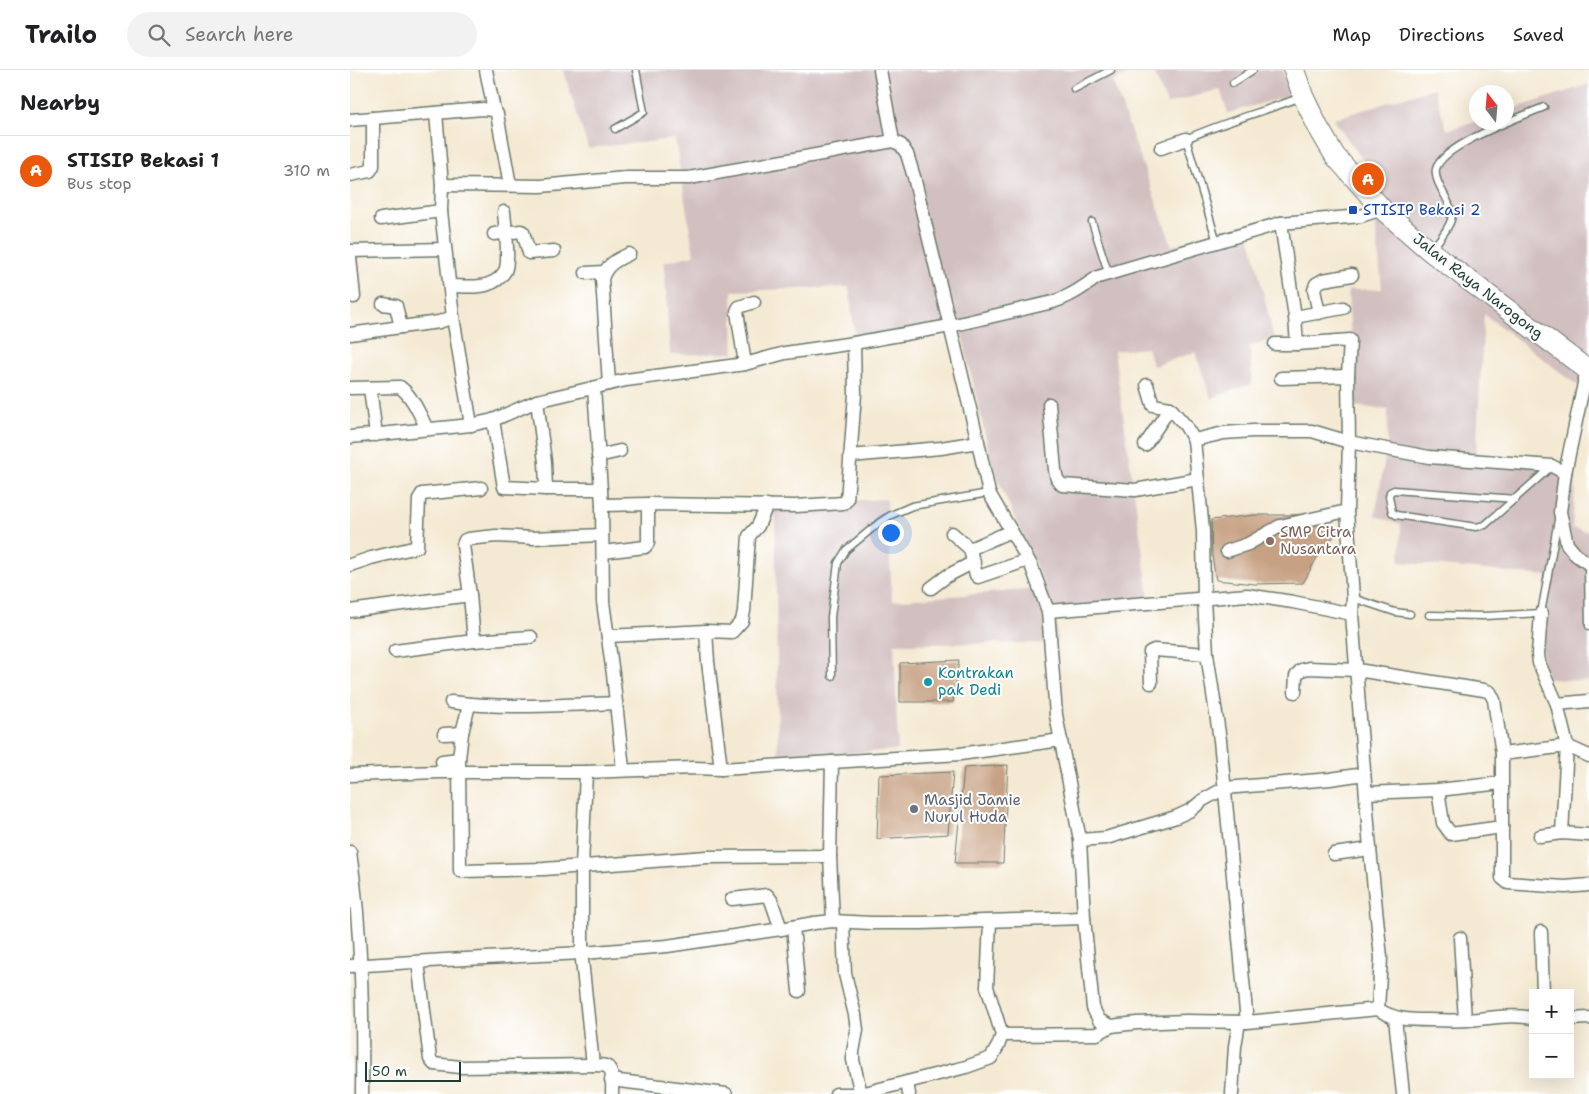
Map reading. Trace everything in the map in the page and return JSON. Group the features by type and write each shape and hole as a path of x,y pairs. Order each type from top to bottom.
{"main road":[{"name":"Jalan Raya Narogong","path":"1294,70 1303,96 1335,156 1382,209 1430,251 1588,370"}],"street":[{"path":"486,70 494,110 497,114 510,185"},
{"path":"880,70 893,141"},
{"path":"350,120 483,109 494,110"},
{"path":"436,113 445,249 453,317 471,425"},
{"path":"350,175 366,173 372,168 373,118"},
{"path":"1161,148 1186,139"},
{"path":"442,185 541,186 625,178 689,178 893,141 901,146 907,154 934,255 989,493 1028,560 1048,612 1054,694 1080,840 1084,918 1094,1012 1099,1020 1111,1026"},
{"path":"350,437 471,425 493,420 537,401 626,380 745,364 785,353 950,326 1065,299 1098,277 1280,223 1361,216 1382,209"},
{"path":"380,219 441,211"},
{"path":"450,286 484,286 501,277 507,262 500,233 504,212"},
{"path":"1280,223 1295,317 1297,344"},
{"path":"500,233 524,232 529,253 554,251"},
{"path":"350,251 445,249"},
{"path":"609,384 602,279 604,272 615,260 629,254"},
{"path":"350,257 354,297"},
{"path":"586,274 604,272"},
{"path":"1319,313 1314,290 1316,284 1322,280 1352,275"},
{"path":"745,364 737,309 754,302"},
{"path":"383,304 396,306 402,327"},
{"path":"1295,317 1343,308"},
{"path":"350,334 439,322 453,317"},
{"path":"1275,344 1350,340 1347,511 1353,598 1352,614 1364,774 1381,958 1378,1009"},
{"path":"602,505 844,503 847,500 855,394 854,343"},
{"path":"1588,370 1564,473 1560,512 1567,544 1576,556 1589,564"},
{"path":"1281,378 1348,376"},
{"path":"1147,385 1153,405 1170,408 1185,425 1194,440 1203,531 1207,654 1225,788 1243,1022 1235,1046 1232,1094"},
{"path":"350,388 397,386 402,388 416,406 427,429"},
{"path":"370,388 376,435"},
{"path":"594,388 602,505 603,602 623,769"},
{"path":"537,401 545,462 546,489"},
{"path":"1050,404 1055,470 1057,480 1062,485 1135,490 1198,480"},
{"path":"1145,444 1170,408"},
{"path":"493,420 504,487 601,489"},
{"path":"1194,440 1224,433 1312,431 1349,442 1429,457 1552,466 1564,473"},
{"path":"850,456 941,448 978,442"},
{"path":"598,456 620,451"},
{"path":"350,565 417,547 419,499 422,494 481,488"},
{"path":"602,552 645,547 648,543 648,504"},
{"path":"608,636 706,631 732,632 742,621 744,611 749,536 758,526 767,505"},
{"path":"1228,550 1248,544 1280,526 1347,511"},
{"path":"970,549 1011,531"},
{"path":"952,533 970,549 976,575 980,577 1028,560"},
{"path":"474,641 463,545 466,540 496,536 533,538 602,536"},
{"path":"931,588 947,576 974,562"},
{"path":"350,611 470,595"},
{"path":"1048,612 1248,596 1293,602 1352,614"},
{"path":"1540,613 1539,663 1557,704 1567,746 1562,833"},
{"path":"706,631 721,769"},
{"path":"395,651 474,641 531,637"},
{"path":"1151,683 1150,652 1154,650 1207,654"},
{"path":"1295,692 1296,676 1302,670 1309,668 1357,670 1490,692 1494,700 1502,754 1502,878 1508,883 1565,887 1589,885"},
{"path":"1557,704 1589,701"},
{"path":"451,702 469,705 556,706 616,703"},
{"path":"469,705 462,733 459,766 460,871 582,867 707,857 830,856"},
{"path":"444,734 462,733"},
{"path":"350,775 459,766 586,772 623,769 721,769 960,754 1061,740"},
{"path":"1502,754 1567,746 1589,756"},
{"path":"442,761 459,766"},
{"path":"832,762 830,856 845,974 855,1015 856,1030 853,1060 861,1094"},
{"path":"586,772 582,867 583,953 593,1065"},
{"path":"1080,840 1106,838 1176,817 1191,810 1203,800 1225,788 1330,779 1364,774"},
{"path":"1366,792 1438,790 1502,783"},
{"path":"1438,790 1443,823 1451,834 1502,827"},
{"path":"1540,836 1562,833 1589,835"},
{"path":"1334,854 1370,849"},
{"path":"350,852 355,888 355,966 363,1021 362,1094"},
{"path":"732,899 767,895 771,900 787,928 799,991"},
{"path":"355,966 583,953 667,946 838,921 881,923 990,922 1084,918"},
{"path":"836,1094 861,1094 908,1088 991,1058 1002,1035 987,987 990,922"},
{"path":"1541,932 1543,989"},
{"path":"1460,938 1466,1020"},
{"path":"418,962 430,1059 434,1064 460,1067 606,1066 610,1070 612,1094"},
{"path":"1002,1035 1097,1034 1111,1026 1137,1023 1186,1021 1233,1023 1378,1009 1395,1018 1410,1020 1529,1017"},
{"path":"1395,1018 1402,1094"},
{"path":"1574,1019 1589,1018"},
{"path":"611,1080 726,1094"}],"lane":[{"path":"615,129 644,112 636,70"},
{"path":"1074,89 1111,70"},
{"path":"1233,83 1253,70"},
{"path":"1217,242 1186,139 1212,127 1303,96"},
{"path":"1430,251 1452,220 1451,209 1436,175 1436,168 1442,160 1464,142 1544,107"},
{"path":"1092,222 1109,275"},
{"path":"1516,499 1394,490 1390,492 1389,496 1392,512 1396,515 1476,527 1485,525 1516,499 1552,466"},
{"path":"832,676 831,618 838,563 846,550 880,522 901,510 912,506 989,493"},
{"path":"1429,615 1485,616 1540,613 1560,512"},
{"path":"1589,564 1589,626"},
{"path":"1353,598 1395,612 1410,614"}],"shaded area":[{"path":"563,70 1134,70 1113,82 1172,246 1247,224 1274,338 1250,346 1252,384 1211,398 1195,352 1153,366 1147,348 1114,351 1149,597 1057,610 1057,643 894,644 898,750 778,757 775,504 887,499 892,601 1046,588 993,469 960,326 855,340 849,287 732,291 734,353 670,355 664,262 694,255 675,139 588,148"},
{"path":"1153,70 1283,70 1291,95 1228,113 1220,89 1167,104"},
{"path":"1589,84 1589,394 1484,314 1476,456 1577,466 1572,528 1589,532 1589,681 1549,679 1542,659 1547,576 1400,562 1401,524 1375,516 1387,446 1388,410 1355,406 1348,290 1382,289 1370,170 1333,119 1434,88 1447,130 1469,123 1469,130 1514,130 1514,109"}],"building":[{"name":"SMP Citra Nusantara","path":"1255,515 1303,515 1339,531 1320,552 1303,583 1255,584 1216,580 1212,556 1211,520"},
{"name":"Kontrakan pak Dedi","path":"959,660 953,702 900,702 900,663"},
{"path":"1008,765 1003,863 955,863 964,768"},
{"name":"Masjid Jamie Nurul Huda","path":"953,772 948,834 877,839 879,775"}],"place":[{"name":"STISIP Bekasi 1","path":"1368,179"},
{"name":"STISIP Bekasi 2","path":"1353,210"},
{"name":"SMP Citra Nusantara","path":"1270,541"},
{"name":"Kontrakan pak Dedi","path":"928,682"},
{"name":"Masjid Jamie Nurul Huda","path":"914,809"}]}
